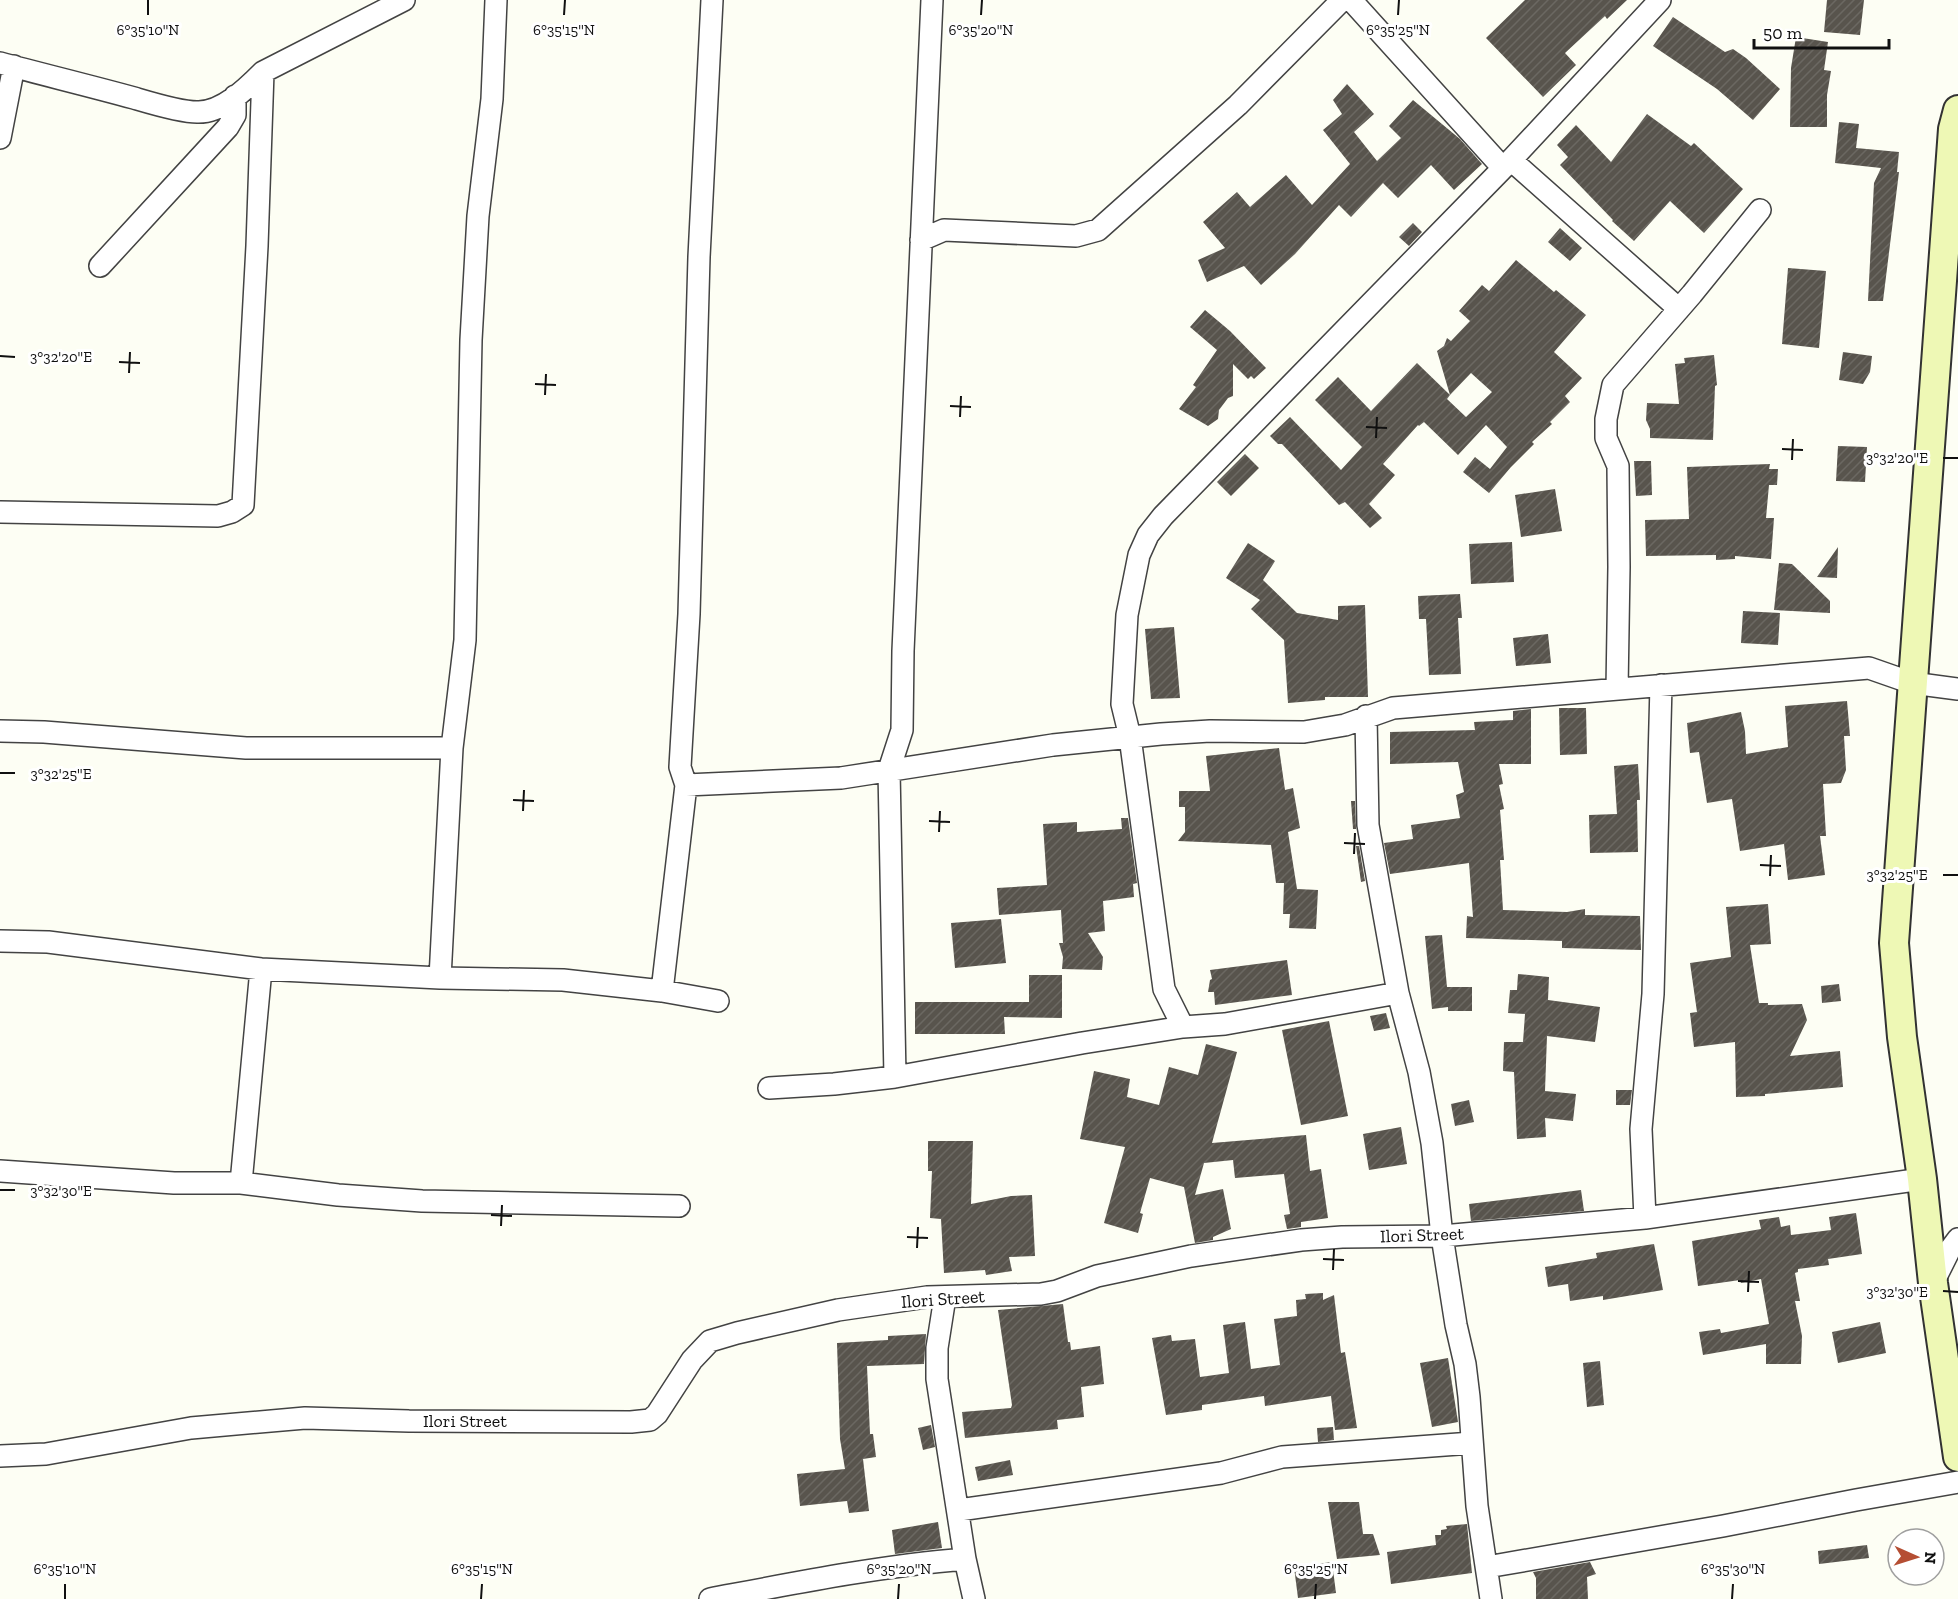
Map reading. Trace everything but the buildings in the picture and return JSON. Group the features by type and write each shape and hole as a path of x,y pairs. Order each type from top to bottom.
{"main road":[{"path":"1958,110 1953,129 1952,241 1912,683 1894,944 1902,1037 1958,1457"}],"street":[{"path":"0,138 7,64 159,105 198,112 213,109 246,89 263,72 404,0"},
{"path":"440,978 452,747 465,640 471,340 478,216 492,99 496,0"},
{"path":"662,991 687,785 680,767 689,614 699,257 712,0"},
{"path":"895,1077 889,770 903,730 903,651 932,0"},
{"path":"921,240 944,230 1076,236 1098,230 1238,105 1342,0"},
{"path":"1351,0 1506,163 1679,309"},
{"path":"1183,1028 1164,989 1130,737 1122,704 1127,615 1140,555 1148,535 1163,516 1506,163 1660,0"},
{"path":"0,512 218,516 232,512 243,505 257,246 263,72"},
{"path":"100,266 228,127 235,115 235,96"},
{"path":"922,208 944,230"},
{"path":"1617,689 1618,465 1606,438 1606,419 1613,385 1760,210"},
{"path":"687,785 841,778 1053,745 1130,737 1210,730 1304,732 1345,725 1393,708 1869,668 1912,683 1958,689"},
{"path":"1645,1218 1641,1129 1653,994 1661,685"},
{"path":"1366,717 1368,825 1398,993 1419,1072 1428,1123 1442,1236 1466,1375 1477,1506 1491,1599"},
{"path":"0,731 44,732 246,748 452,747"},
{"path":"0,941 48,942 261,969 440,978 563,980 662,991 718,1001"},
{"path":"241,1183 261,969"},
{"path":"769,1088 895,1077 1082,1043 1225,1024 1398,993"},
{"path":"0,1171 174,1183 241,1183 327,1194 422,1201 679,1206"},
{"name":"Ilori Street","path":"0,1456 46,1454 190,1428 305,1418 409,1421 632,1422 650,1420 657,1414 692,1360 711,1341 838,1310 927,1297 1041,1294 1057,1291 1097,1276 1191,1256 1301,1240 1341,1237 1442,1236 1645,1218 1922,1179"},
{"path":"1934,1283 1949,1251 1958,1239"},
{"path":"945,1297 937,1348 937,1379 965,1559 974,1599"},
{"path":"959,1510 1221,1473 1282,1457 1472,1443"},
{"path":"1487,1567 1958,1482"},
{"path":"710,1599 807,1581 965,1559"}]}
